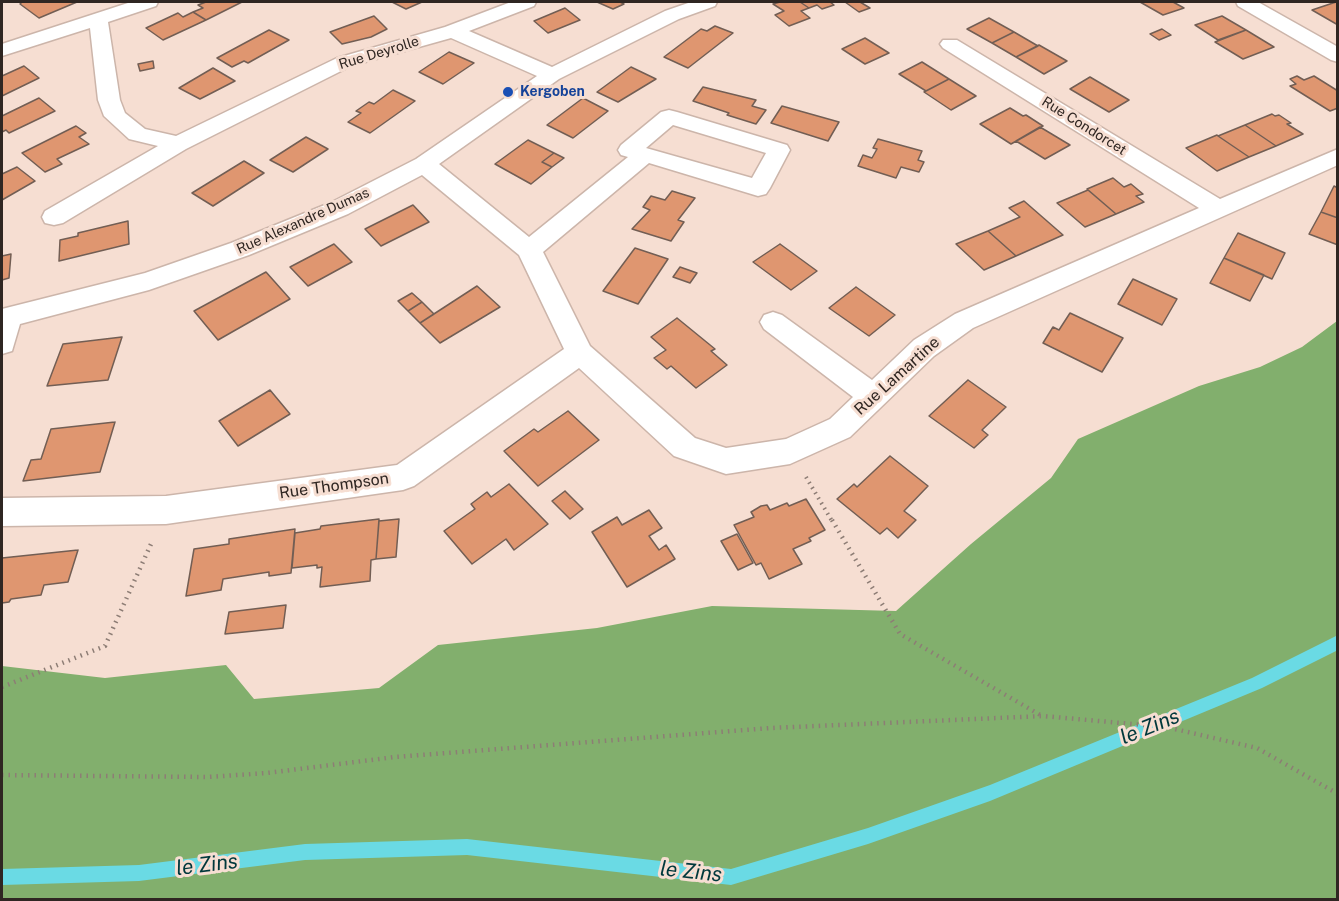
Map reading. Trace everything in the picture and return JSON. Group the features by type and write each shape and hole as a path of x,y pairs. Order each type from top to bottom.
{"street":[{"path":"2,50 149,2"},
{"name":"Rue Deyrolle","path":"54,217 178,144 344,62 452,31 527,2"},
{"name":"Rue Alexandre Dumas","path":"5,318 149,281 240,249 340,208 424,164 552,75 663,19 708,2"},
{"path":"1245,2 1338,56"},
{"path":"98,18 109,100 116,116 137,134 178,144"},
{"path":"452,31 552,75"},
{"name":"Rue Condorcet","path":"950,44 1219,209"},
{"path":"669,117 779,150 758,188 645,155 629,150 669,117"},
{"path":"424,164 529,250 645,155"},
{"name":"Rue Lamartine","path":"529,250 580,353 686,447 726,460 790,451 840,428 924,348 964,321 1338,156"},
{"path":"2,344 5,318"},
{"path":"773,322 873,396"},
{"name":"Rue Thompson","path":"2,512 163,510 403,477 580,353"}],"path":[{"path":"790,451 900,634 1043,716"},
{"path":"2,687 105,646 163,510"},
{"path":"2,775 208,777 267,773 395,757 771,728 1043,716 1166,727 1257,748 1338,794"}],"green space":[{"path":"1337,321 1337,899 2,899 2,666 105,678 226,665 254,699 379,688 438,645 597,628 712,606 896,611 971,544 1051,478 1078,439 1199,386 1260,367 1302,347"}],"building":[{"path":"22,2 77,2 39,18 20,4"},
{"path":"206,2 242,2 206,20 193,12 203,8 198,5"},
{"path":"392,2 422,2 406,9"},
{"path":"597,2 620,2 624,4 613,9"},
{"path":"800,2 809,8 801,11 810,18 789,26 775,15 784,11 773,4"},
{"path":"800,2 830,2 834,5 822,9 817,5 809,8"},
{"path":"845,2 860,2 870,8 859,12"},
{"path":"1140,2 1173,2 1184,8 1163,15"},
{"path":"1336,2 1338,2 1338,25 1312,10"},
{"path":"565,8 580,20 548,33 534,21"},
{"path":"193,12 206,20 163,40 146,28 178,13 183,17"},
{"path":"374,16 387,29 371,37 342,44 330,32"},
{"path":"1222,16 1246,30 1218,40 1195,25"},
{"path":"989,18 1014,32 992,43 967,29"},
{"path":"715,26 733,33 688,68 664,57 701,29 707,31"},
{"path":"1162,29 1171,35 1159,40 1150,34"},
{"path":"269,30 289,40 248,63 244,61 232,67 217,58"},
{"path":"1246,30 1274,47 1243,59 1215,42"},
{"path":"1014,32 1038,46 1016,57 992,43"},
{"path":"865,38 889,53 865,64 842,49"},
{"path":"1039,45 1067,61 1044,74 1016,57"},
{"path":"449,52 474,63 443,84 419,72"},
{"path":"153,61 154,68 140,71 138,64"},
{"path":"922,62 949,79 926,91 899,74"},
{"path":"24,66 39,78 2,96 2,76"},
{"path":"631,67 656,79 618,102 597,92"},
{"path":"213,68 235,81 200,99 179,88"},
{"path":"1297,76 1304,80 1314,76 1338,91 1338,108 1330,111 1290,86 1296,84 1290,79"},
{"path":"1090,77 1129,100 1109,112 1070,89"},
{"path":"949,79 976,96 951,110 924,92"},
{"path":"703,87 756,100 752,106 766,110 756,124 727,115 729,113 693,101"},
{"path":"393,90 415,101 370,133 348,122 361,113 356,111 369,102 374,104"},
{"path":"39,98 55,111 9,133 6,130 2,132 2,116"},
{"path":"583,98 608,111 573,138 547,125"},
{"path":"782,106 839,122 828,141 771,123"},
{"path":"1010,108 1043,126 1011,144 980,124"},
{"path":"1272,114 1279,115 1291,123 1287,124 1303,134 1276,146 1245,125"},
{"path":"1245,125 1276,146 1249,157 1218,136"},
{"path":"76,126 86,133 79,137 89,144 57,159 62,164 45,172 22,153"},
{"path":"1040,127 1070,145 1045,159 1016,141"},
{"path":"1217,135 1249,157 1217,171 1186,148"},
{"path":"306,137 328,149 293,172 270,160"},
{"path":"878,139 922,151 918,160 924,162 919,172 901,167 896,178 858,166 863,155 872,158 877,149 873,148"},
{"path":"528,140 554,153 542,162 552,167 531,184 495,164"},
{"path":"554,153 564,158 552,167 542,162"},
{"path":"244,161 264,173 213,206 192,193"},
{"path":"17,167 35,181 2,200 2,174"},
{"path":"1113,178 1124,187 1131,184 1143,194 1136,196 1144,202 1116,214 1087,189"},
{"path":"1334,186 1338,188 1338,218 1321,212"},
{"path":"1088,190 1116,214 1085,227 1057,203"},
{"path":"672,191 695,198 678,220 684,222 671,241 632,229 650,210 643,207 651,196 665,200"},
{"path":"1024,201 1063,235 1016,256 988,231 1020,217 1009,208"},
{"path":"413,205 429,222 381,246 365,229"},
{"path":"1321,212 1338,218 1338,245 1309,234"},
{"path":"128,221 129,244 59,261 60,240 78,236 78,233"},
{"path":"988,231 1016,256 984,270 956,244"},
{"path":"1238,233 1285,253 1272,279 1224,258"},
{"path":"334,244 352,262 308,286 290,267"},
{"path":"780,244 817,271 791,290 753,262"},
{"path":"635,248 668,259 638,304 603,291"},
{"path":"11,254 9,278 2,280 2,256"},
{"path":"1224,258 1264,275 1250,301 1210,283"},
{"path":"680,267 697,273 690,283 673,277"},
{"path":"266,272 290,299 218,340 194,311"},
{"path":"1133,279 1177,299 1162,325 1118,304"},
{"path":"477,286 500,307 440,343 420,323"},
{"path":"856,287 895,315 869,336 829,308"},
{"path":"412,293 422,302 408,311 398,301"},
{"path":"422,302 434,314 420,323 408,311"},
{"path":"1070,313 1123,338 1102,372 1043,343 1053,327 1059,330"},
{"path":"677,318 715,349 711,351 727,365 696,388 671,366 667,369 654,358 666,350 651,337"},
{"path":"122,337 108,380 47,386 63,344"},
{"path":"968,380 1006,407 982,430 988,435 974,448 929,416"},
{"path":"270,390 290,414 238,446 219,421"},
{"path":"568,411 599,440 538,486 504,451 534,429 538,432"},
{"path":"115,422 100,472 23,481 31,460 41,459 51,429"},
{"path":"890,456 928,486 904,511 916,520 898,538 887,528 880,534 837,499 854,484 857,487"},
{"path":"509,484 548,524 514,550 506,539 472,564 444,531 475,509 471,504 487,492 491,497"},
{"path":"565,491 583,509 570,519 552,501"},
{"path":"806,499 825,530 809,538 811,541 793,549 802,564 769,579 761,563 756,565 734,525 754,517 751,512 761,506 767,505 770,510"},
{"path":"649,510 662,528 649,536 659,550 666,545 675,559 627,587 592,532 617,517 622,525"},
{"path":"379,519 376,559 371,560 370,581 320,587 322,567 317,568 317,565 292,568 295,533 320,529 321,526"},
{"path":"399,519 396,557 376,559 379,521"},
{"path":"295,529 291,573 269,576 269,572 223,579 221,590 186,596 194,549 229,544 229,539"},
{"path":"737,534 753,563 738,570 721,541"},
{"path":"78,550 68,582 44,585 41,595 11,599 9,602 2,603 2,558"},
{"path":"286,605 283,628 225,634 229,612"}],"waterway":[{"name":"le Zins","path":"2,877 139,873 305,852 467,847 731,877 868,836 990,793 1257,683 1338,642"}],"place":[{"name":"Kergoben","path":"508,92"}]}
